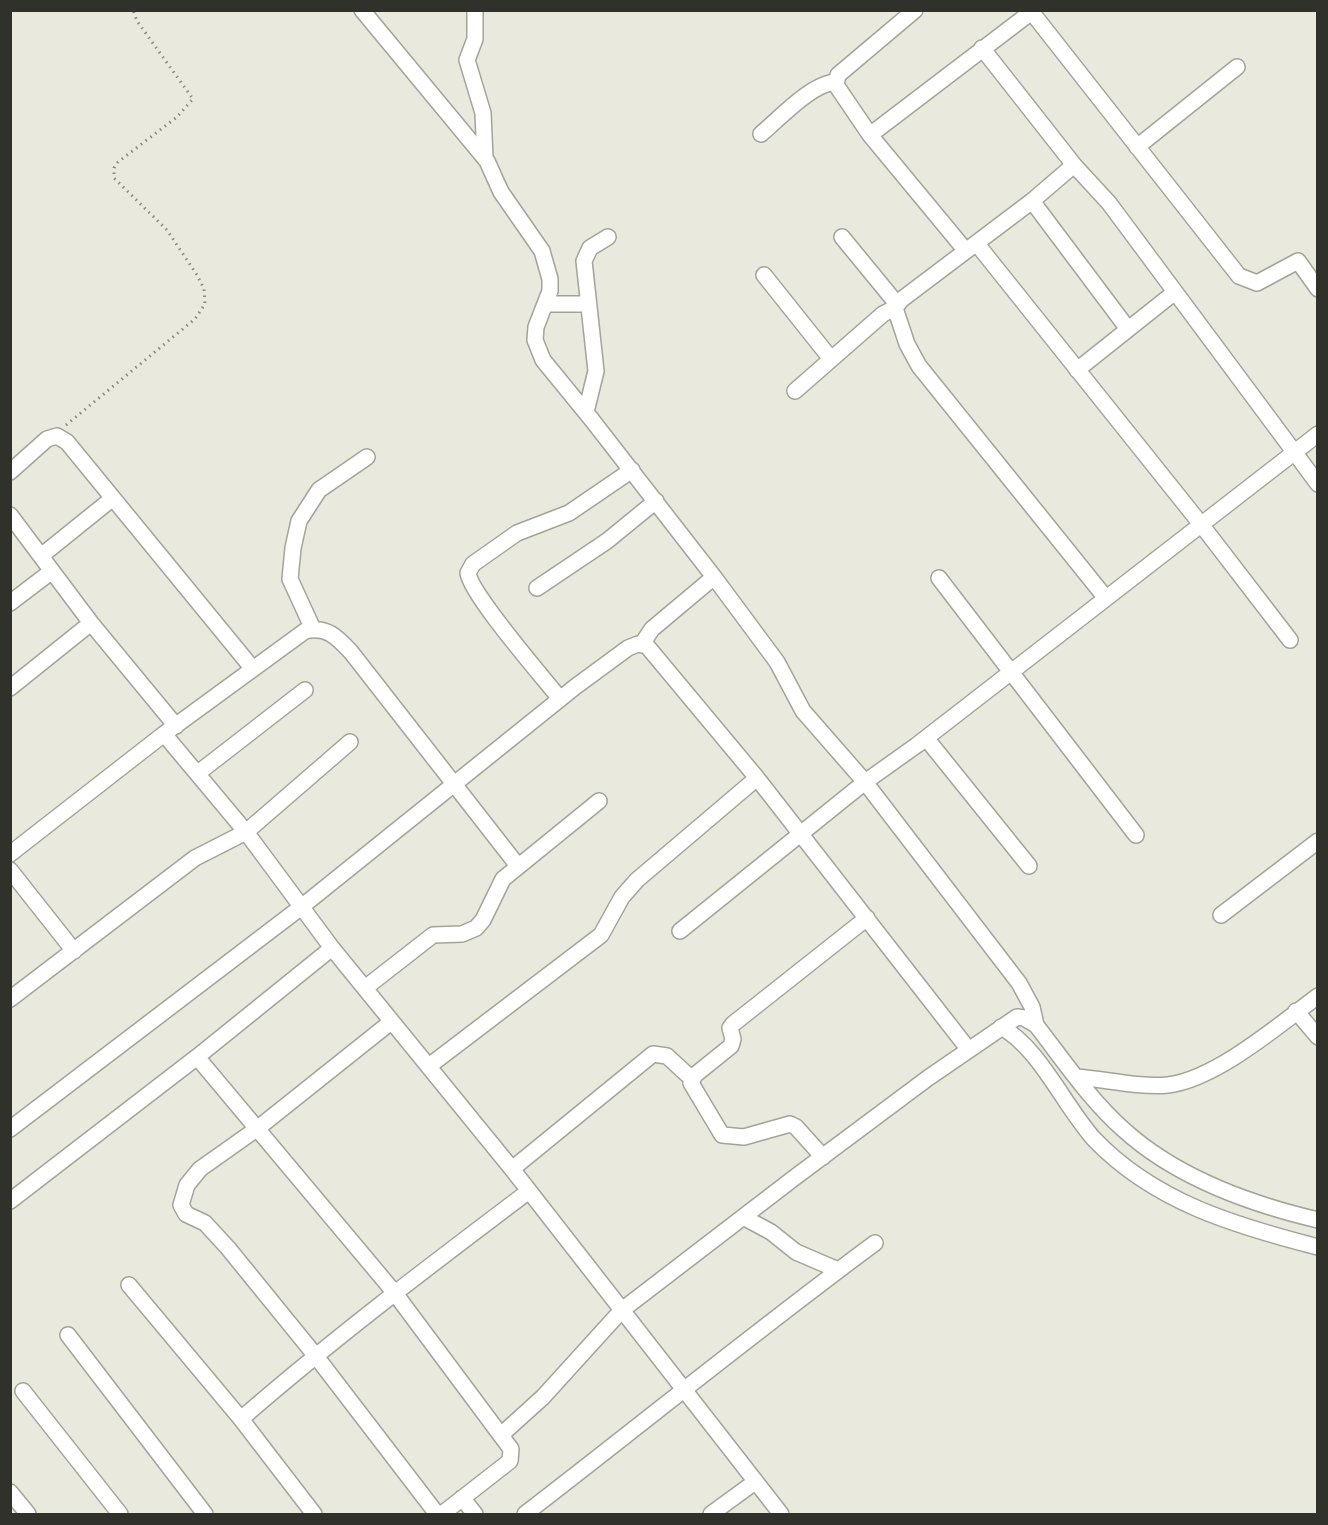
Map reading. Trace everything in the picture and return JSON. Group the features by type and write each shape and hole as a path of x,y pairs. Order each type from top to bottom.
{"street":[{"path":"362,10 485,158 501,192 542,251 550,279 546,304 536,327 538,352 656,501 777,662 803,711 865,782 1020,983 1032,1007 1036,1025"},
{"path":"475,10 475,39 467,60 483,113 485,158"},
{"path":"915,10 838,75 836,82 870,135 1077,370 1200,523 1290,640"},
{"path":"870,135 1032,11 1239,276 1257,283 1298,261 1303,265 1317,289"},
{"path":"982,48 1074,165 1109,203 1317,484"},
{"path":"1137,147 1237,67"},
{"path":"761,134 814,90 826,82 836,82"},
{"path":"795,391 883,314 1032,201 1074,165"},
{"path":"1032,201 1128,329"},
{"path":"586,412 596,371 587,304 586,253 608,237"},
{"path":"842,237 896,306 907,344 919,366 1105,597"},
{"path":"764,275 831,359"},
{"path":"1077,370 1175,292"},
{"path":"546,304 587,304"},
{"path":"680,930 865,782 1012,672 1105,597 1317,434"},
{"path":"10,472 32,450 53,436 67,442 253,669"},
{"path":"313,629 290,579 292,548 299,521 319,490 367,457"},
{"path":"560,699 471,583 469,568 517,533 569,513 632,470"},
{"path":"40,556 113,498"},
{"path":"537,588 607,541 656,501"},
{"path":"10,515 170,730 198,773 246,832 300,908 512,1169 782,1515"},
{"path":"10,603 52,571"},
{"path":"10,1129 300,908 456,785 560,699 628,648 642,644 652,629 714,577"},
{"path":"939,578 1136,835"},
{"path":"10,688 91,623"},
{"path":"10,854 170,730 305,631 324,629 337,637 351,652 518,866"},
{"path":"642,644 653,653 757,778 969,1050"},
{"path":"198,773 305,690"},
{"path":"926,738 1029,866"},
{"path":"10,999 195,858 246,832 350,742"},
{"path":"429,1066 601,934 622,897 637,880 757,778"},
{"path":"365,988 433,935 462,934 480,925 497,886 518,866 599,801"},
{"path":"1221,915 1316,844"},
{"path":"10,870 74,951"},
{"path":"692,1079 731,1046 733,1039 730,1028 733,1023 867,918"},
{"path":"10,1201 197,1057 332,948"},
{"path":"1076,1077 1155,1085 1190,1081 1214,1069 1317,996"},
{"path":"1296,1011 1317,1037"},
{"path":"501,1435 543,1396 622,1310 823,1157 1017,1017 1036,1025 1076,1077 1133,1138 1188,1173 1269,1207 1317,1220"},
{"path":"391,1022 258,1128 200,1169 187,1185 181,1205 186,1214 205,1223 228,1248 315,1355 437,1515"},
{"path":"1001,1027 1022,1041 1094,1139 1151,1185 1224,1221 1317,1246"},
{"path":"512,1169 653,1054 667,1056 692,1079 692,1086 722,1135 744,1137 790,1124 796,1127 823,1157"},
{"path":"197,1057 394,1292 511,1449 512,1457 442,1515"},
{"path":"241,1419 315,1355 394,1292 529,1191"},
{"path":"743,1217 771,1232 796,1252 838,1270"},
{"path":"525,1515 875,1243"},
{"path":"129,1285 241,1419 314,1515"},
{"path":"68,1335 205,1515"},
{"path":"23,1391 120,1515"},
{"path":"711,1515 755,1482"},
{"path":"10,1492 28,1515"},
{"path":"462,1498 475,1515"}],"path":[{"path":"53,436 195,319 205,304 204,290 167,230 114,178 114,168 118,162 171,122 193,99 137,21 133,10"}]}
